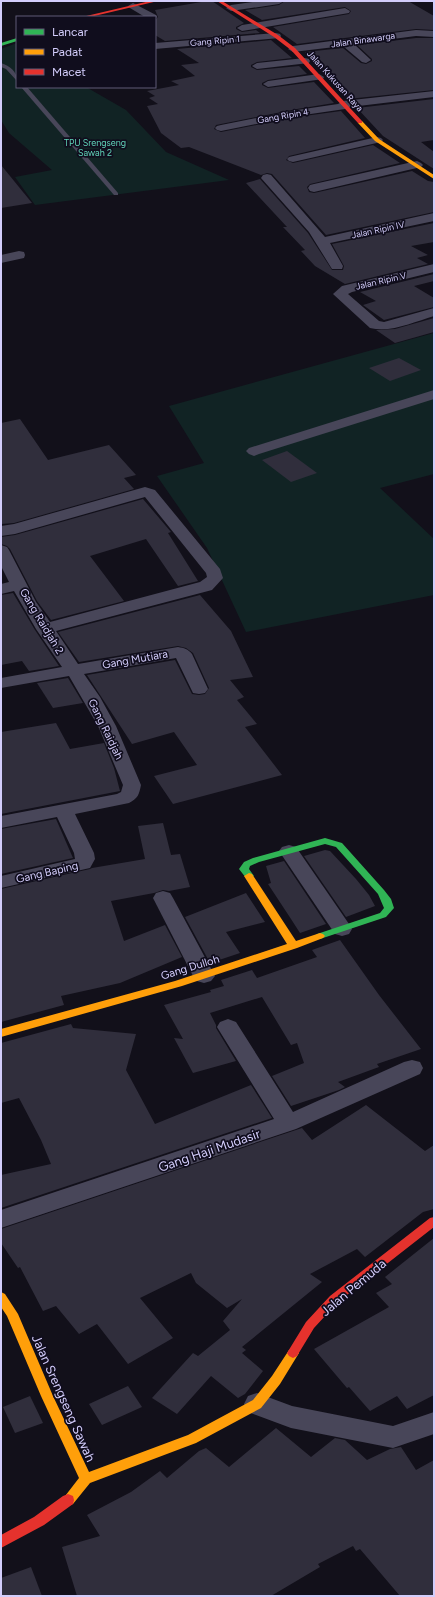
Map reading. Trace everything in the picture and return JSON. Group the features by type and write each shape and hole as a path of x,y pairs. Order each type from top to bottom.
{"street":[{"path":"88,16 136,4 156,1"},
{"name":"Jalan Kukusan Raya","path":"219,1 257,26 276,36 293,49 377,140 434,177"},
{"path":"231,8 279,1"},
{"path":"136,4 152,16"},
{"path":"226,30 345,11"},
{"name":"Jalan Binawarga","path":"293,49 416,33 434,34"},
{"name":"Gang Ripin 1","path":"156,46 276,36"},
{"path":"1,45 16,39"},
{"path":"346,43 366,60"},
{"path":"257,66 305,61"},
{"path":"268,84 319,77"},
{"name":"Gang Ripin 4","path":"221,128 344,105 434,94"},
{"path":"293,159 377,140"},
{"path":"314,188 417,165"},
{"path":"267,178 322,241 337,266"},
{"name":"Jalan Ripin IV","path":"322,241 434,217"},
{"path":"1,259 19,255"},
{"name":"Jalan Ripin V","path":"434,268 347,289 340,294 375,325 379,326 384,326 434,312"},
{"path":"254,451 434,394"},
{"path":"1,531 15,529 144,492 150,493 214,572 215,578 206,586 45,630"},
{"name":"Gang Raidjah 2","path":"1,550 28,602 72,670"},
{"path":"1,589 20,586"},
{"name":"Gang Mutiara","path":"72,670 178,652 183,654 199,689"},
{"path":"1,682 72,670"},
{"name":"Gang Raidjah","path":"63,810 122,799 130,795 132,785 107,726 91,697 72,670"},
{"path":"1,822 63,810"},
{"name":"Gang Baping","path":"1,882 83,864 85,859 84,853 63,810"},
{"name":"Gang Dulloh","path":"1,1033 204,976 342,930 383,915 388,910 389,906 384,894 339,845 331,842 325,842 289,851"},
{"path":"294,946 244,869 247,864 289,851 342,930"},
{"path":"163,898 204,976"},
{"path":"228,1027 288,1123"},
{"name":"Gang Haji Mudasir","path":"1,1219 288,1123 412,1068"},
{"name":"Jalan Pemuda","path":"86,1479 192,1439 230,1417 257,1404 276,1380 310,1325 334,1299 434,1221"},
{"name":"Jalan Srengseng Sawah","path":"1,1297 12,1314 46,1396 86,1479 69,1499 39,1521 1,1542"},
{"path":"257,1404 290,1417 393,1437 434,1423"}],"lane":[{"path":"1,65 8,68 16,78"},
{"path":"25,88 116,194"}],"green space":[{"name":"TPU Srengseng Sawah 2","path":"16,43 16,88 88,88 126,110 166,152 229,180 35,205 15,177 52,170 9,133 1,120 1,49"},
{"path":"434,333 434,474 380,488 434,539 434,595 246,632 207,548 157,476 204,463 169,406"}],"building":[{"path":"212,1 244,23 236,27 236,29 242,32 256,30 260,33 165,41 156,36 156,19 158,17 155,10"},
{"path":"285,1 408,1 434,16 434,30 416,29 297,44 273,27 349,14 351,11 345,7 262,20 245,10 279,5"},
{"path":"416,38 434,38 434,90 348,99 305,52 343,48 361,63 366,64 372,61 372,59 357,45"},
{"path":"271,40 292,58 257,62 251,65 251,67 257,70 299,66 307,74 268,80 262,83 262,85 268,88 314,82 334,103 216,125 214,129 221,132 297,117 341,111 365,138 289,156 286,160 293,163 373,145 400,163 310,184 307,187 309,192 314,193 412,171 428,181 434,182 434,212 326,235 272,174 267,173 261,175 189,147 181,148 161,133 147,106 158,104 149,98 155,96 147,91 179,85 171,81 195,76 181,65 199,63 177,49"},
{"path":"434,99 434,140 421,142 434,152 434,169 383,136 357,108"},
{"path":"1,165 32,203 1,208"},
{"path":"260,179 308,233 332,270 343,270 344,266 332,244 434,223 434,242 411,246 428,255 417,258 428,264 345,284 315,266 301,251 305,250 283,227 287,227 246,183"},
{"path":"434,274 434,281 414,286 434,298 434,307 384,320 363,305 376,301 360,292"},
{"path":"434,318 434,332 395,343 376,330 395,329"},
{"path":"399,358 421,370 390,381 369,368"},
{"path":"20,419 48,460 109,445 136,475 124,478 134,489 14,523 1,524 1,423"},
{"path":"287,451 317,473 291,482 262,460"},
{"path":"143,499 171,532 168,533 198,581 178,586 146,539 90,556 124,601 51,620 37,601 10,549 1,544 1,537 15,535"},
{"path":"13,593 59,666 29,671 22,661 1,665 1,595"},
{"path":"200,595 231,631 253,677 230,680 244,697 237,700 257,724 245,727 282,775 173,804 154,776 197,765 174,732 132,744 87,675 175,660 192,694 205,694 209,688 193,653 186,648 178,646 79,662 58,632"},
{"path":"68,678 83,703 53,708 37,683"},
{"path":"56,723 70,749 104,743 114,768 120,791 1,814 1,732"},
{"path":"56,819 73,858 1,874 1,829"},
{"path":"163,823 171,855 180,854 190,887 169,891 163,890 111,901 124,941 165,925 182,957 120,983 61,996 64,1005 1,1022 1,889 92,868 145,859 138,826"},
{"path":"325,850 330,851 356,879 369,895 375,906 346,917 304,856"},
{"path":"284,861 326,924 300,933 268,884 271,883 266,866"},
{"path":"246,893 265,922 226,932 240,953 210,963 185,917"},
{"path":"340,940 379,995 421,1049 377,1064 379,1067 338,1082 345,1087 339,1090 291,1106 272,1076 304,1063 297,1043 291,1045 262,997 210,1013 216,1028 236,1061 193,1073 174,1038 183,1039 164,1005 211,992 210,990 224,986 221,980 252,970 257,978 317,957 312,950"},
{"path":"71,1024 73,1028 136,1034 126,1070 155,1124 251,1085 272,1118 1,1208 1,1175 51,1164 41,1140 19,1098 1,1103 1,1043"},
{"path":"366,1105 425,1151 434,1145 434,1209 423,1212 365,1257 357,1249 310,1274 322,1282 242,1347 246,1350 242,1353 263,1371 245,1394 238,1398 211,1376 177,1414 152,1398 193,1353 198,1356 230,1330 223,1321 242,1299 227,1308 196,1283 191,1273 140,1298 173,1338 128,1364 97,1324 79,1334 56,1306 43,1311 20,1267 18,1268 1,1243 1,1229 302,1128 312,1140"},
{"path":"434,1238 434,1395 407,1409 397,1396 370,1411 349,1387 347,1388 314,1349 389,1307 376,1293 392,1284 385,1277"},
{"path":"128,1386 142,1407 102,1425 89,1404"},
{"path":"30,1396 43,1423 15,1433 3,1407"},
{"path":"276,1428 311,1457 335,1438 345,1440 367,1460 390,1449 401,1447 416,1470 434,1460 434,1596 400,1596 360,1549 356,1551 353,1546 318,1564 320,1567 271,1596 77,1596 62,1547 100,1536 87,1515 131,1492 160,1471 167,1478 199,1451 206,1448 229,1467"},
{"path":"31,1567 42,1596 1,1596 1,1578"}],"traffic: fast":[{"path":"1,45 16,39"},
{"path":"249,876 244,869 247,864 256,860 325,841 339,845 381,892 386,899 389,908 383,915 320,936"}],"traffic: slow":[{"path":"360,122 377,140 434,177"},
{"path":"249,876 294,946"},
{"path":"1,1033 178,984 320,936"},
{"path":"1,1297 12,1314 47,1396 86,1479 68,1500"},
{"path":"86,1479 192,1439 257,1404 276,1380 293,1353"}],"traffic: jam":[{"path":"88,16 156,1"},
{"path":"219,1 276,36 293,49 360,122"},
{"path":"293,1353 310,1325 334,1299 434,1221"},
{"path":"1,1542 39,1521 68,1500"}]}
